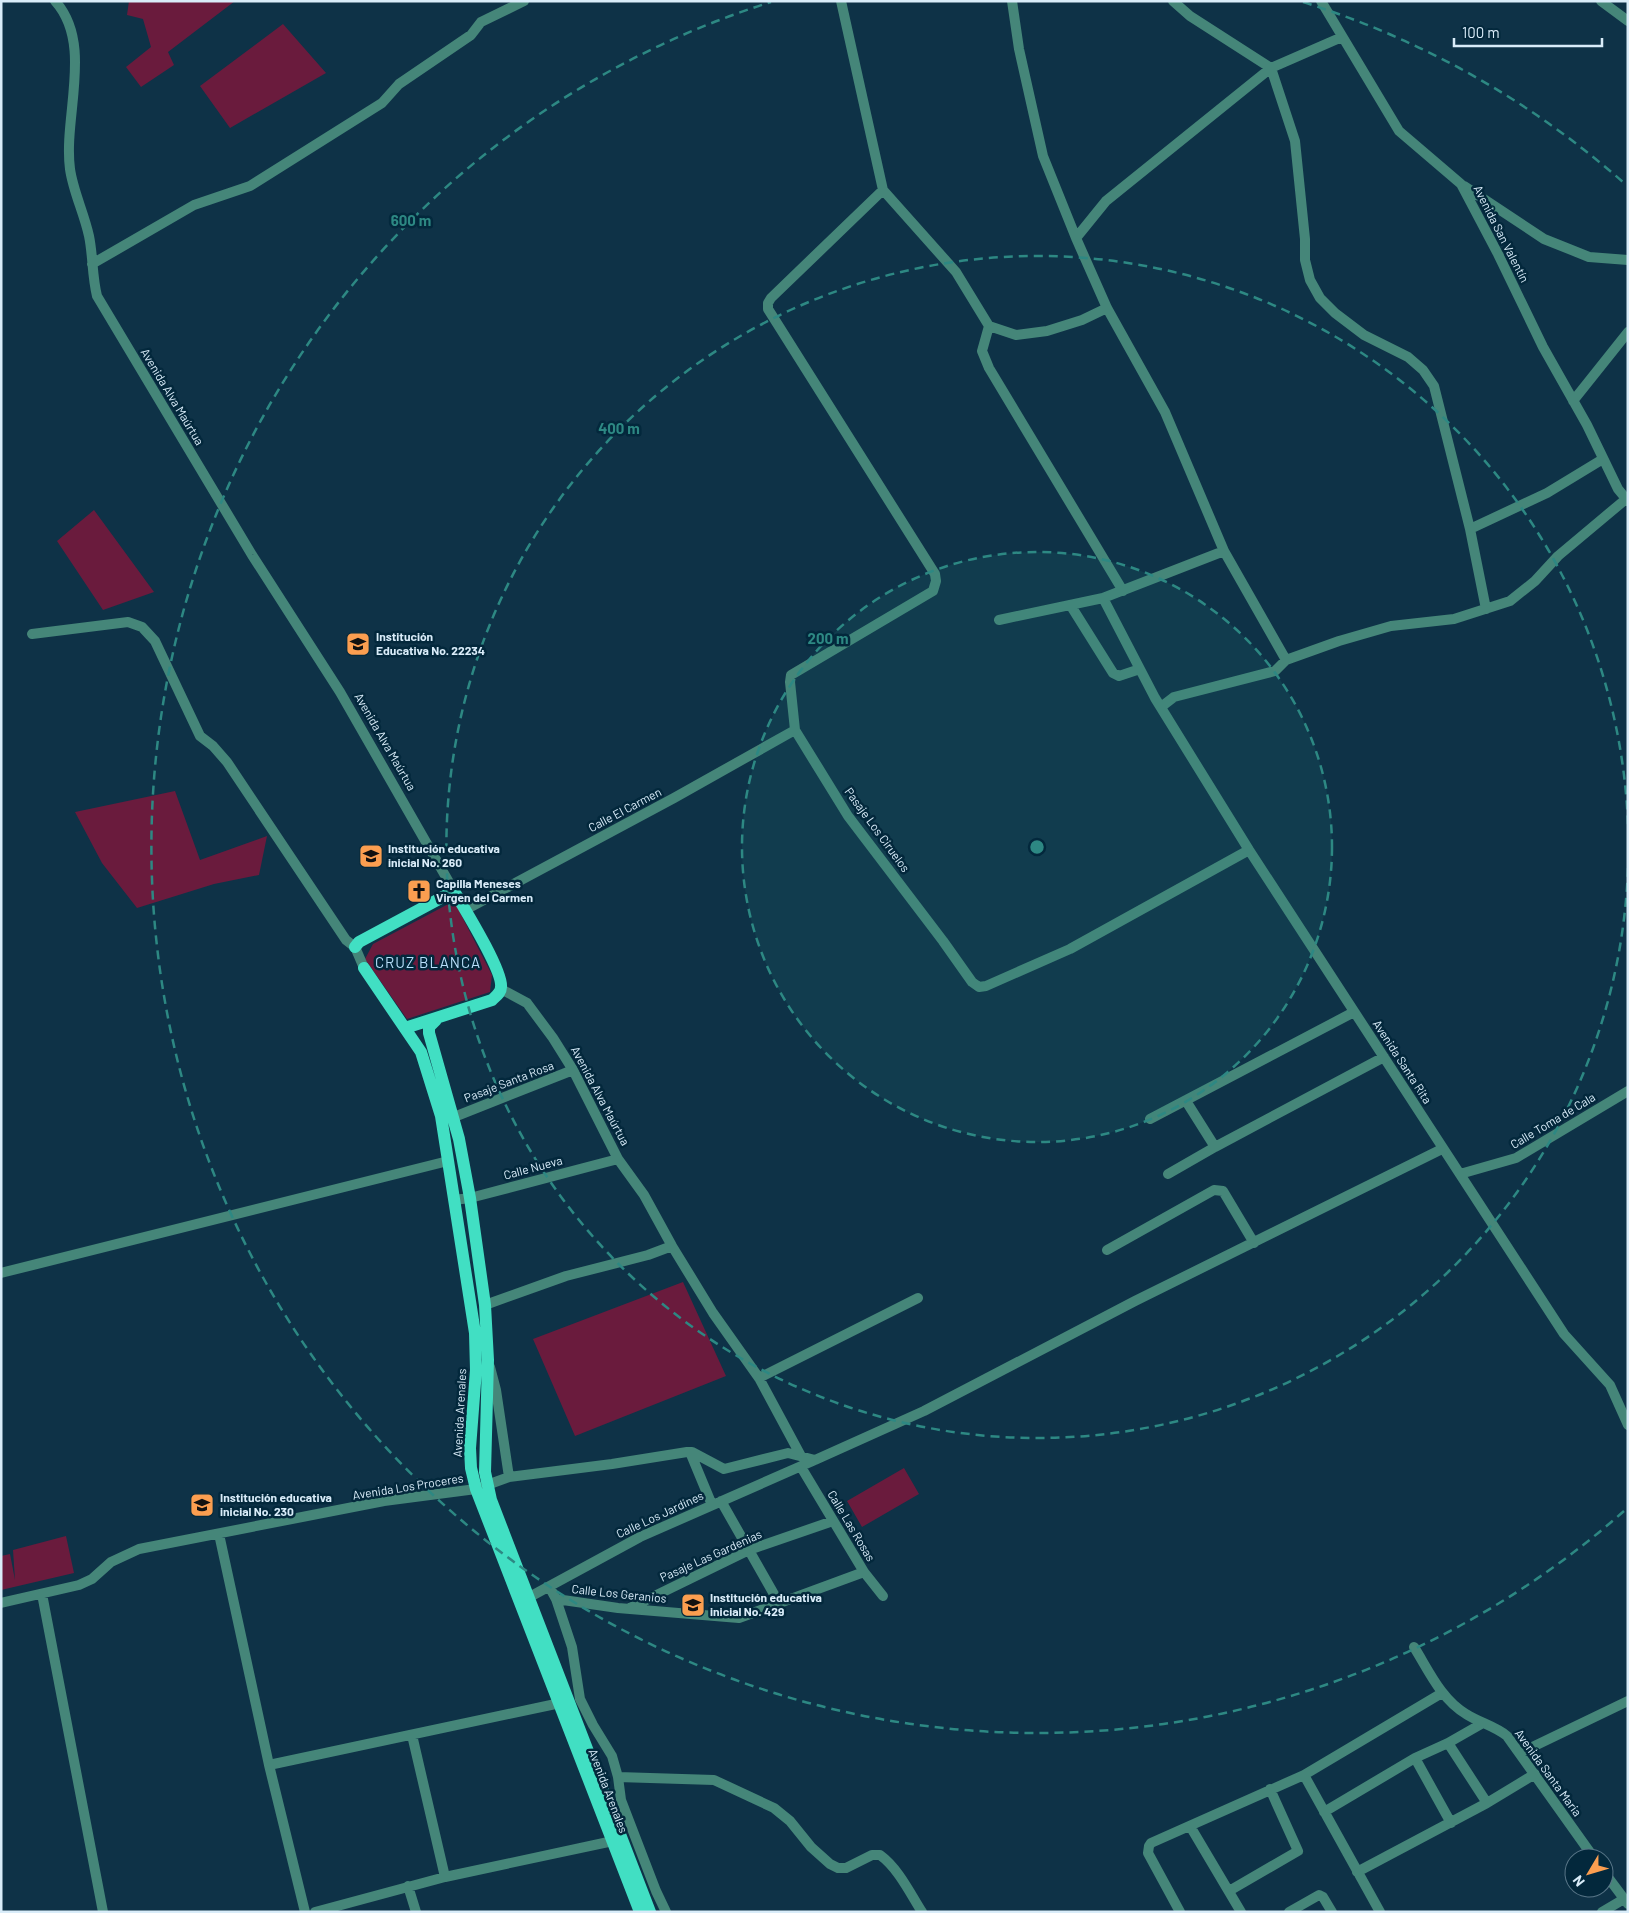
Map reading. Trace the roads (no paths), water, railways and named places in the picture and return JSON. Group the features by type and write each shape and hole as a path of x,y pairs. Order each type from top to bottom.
{"main road":[{"name":"Avenida Alva Maúrtua","path":"454,891 498,971 501,989"},
{"path":"355,947 359,942 454,891"},
{"name":"Avenida Arenales","path":"364,968 421,1052 441,1116 475,1333 476,1370 470,1448 471,1468 476,1489 524,1600 564,1702 640,1912"},
{"path":"406,1028 436,1020 492,1000 501,989"},
{"path":"436,1020 429,1027 429,1033 454,1117 470,1198 485,1305 488,1360 485,1472 491,1500 524,1600"},
{"path":"564,1702 650,1912"}],"street":[{"name":"Avenida Alva Maúrtua","path":"56,1 65,14 74,35 75,50 69,139 70,170 89,235 97,296 252,555 340,692 454,891"},
{"path":"92,264 194,205 250,186 382,104 399,84 471,35 481,22 524,1"},
{"path":"841,1 883,190 956,272 989,326 1016,335 1047,331 1082,320 1107,308"},
{"path":"1012,1 1019,49 1043,156 1076,238 1107,308 1165,412 1224,551 1286,660"},
{"path":"1173,1 1190,16 1271,68 1295,141 1305,239 1305,260 1310,280 1320,298 1335,313 1364,335 1408,357 1423,370 1434,386 1470,529 1486,609"},
{"name":"Avenida San Valentín","path":"1321,1 1399,131 1462,184 1543,347 1604,459 1618,489 1627,500"},
{"path":"1601,1 1628,22"},
{"path":"1076,238 1106,201 1271,68 1342,37"},
{"path":"1462,184 1544,239 1590,258 1628,260"},
{"name":"Pasaje Los Ciruelos","path":"883,190 771,298 768,303 768,309 935,574 936,581 933,591 791,675 790,682 795,730 848,816 976,986 986,986 1070,949 1249,850"},
{"path":"989,326 982,351 990,368 1123,591"},
{"path":"1573,401 1628,332"},
{"path":"1470,529 1546,493 1604,459"},
{"path":"1161,707 1174,697 1275,671 1286,660 1339,641 1391,626 1454,619 1510,601 1525,590 1558,556 1627,500"},
{"path":"999,620 1103,598 1224,551"},
{"name":"Avenida Santa Rita","path":"1103,598 1161,707 1249,850 1564,1334 1610,1385 1628,1425"},
{"path":"1071,606 1113,673 1119,676 1140,669"},
{"path":"32,634 128,622 142,628 155,641 200,736 213,746 226,762 346,940 355,947 364,968"},
{"name":"Calle El Carmen","path":"466,910 674,798 795,730"},
{"name":"Avenida Alva Maúrtua","path":"501,989 512,993 531,1007 573,1070 618,1158 644,1195 672,1246 713,1313 759,1378 801,1456"},
{"path":"1150,1119 1354,1012"},
{"path":"1168,1174 1384,1057"},
{"name":"Pasaje Santa Rosa","path":"454,1117 573,1070"},
{"name":"Calle Toma de Cala","path":"1460,1174 1516,1158 1628,1091"},
{"path":"1186,1101 1215,1147"},
{"name":"Calle Los Jardines","path":"524,1600 550,1588 594,1561 640,1537 924,1412 1135,1301 1442,1149"},
{"name":"Calle Nueva","path":"454,1200 470,1198 618,1158"},
{"path":"1,1273 448,1161"},
{"path":"1107,1250 1214,1190 1219,1189 1223,1191 1254,1243"},
{"path":"485,1305 566,1276 648,1255 672,1246"},
{"path":"759,1378 918,1298"},
{"path":"488,1360 496,1390 509,1477"},
{"path":"690,1452 724,1468 788,1453 815,1460"},
{"path":"690,1452 717,1503 749,1550 779,1603"},
{"name":"Avenida Los Proceres","path":"1,1603 79,1585 92,1579 112,1562 139,1549 384,1502 476,1489 509,1477 690,1452"},
{"name":"Calle Las Rosas","path":"801,1467 864,1572 883,1596"},
{"name":"Pasaje Las Gardenias","path":"629,1608 749,1550 832,1521"},
{"path":"219,1534 269,1765 305,1912"},
{"name":"Calle Los Geranios","path":"550,1588 556,1599 618,1608 739,1618 864,1572"},
{"path":"42,1594 103,1912"},
{"path":"556,1599 572,1647 580,1699 593,1726 612,1756 618,1777 621,1800 666,1912"},
{"name":"Avenida Santa Maria","path":"1414,1647 1442,1693 1457,1709 1498,1729 1507,1736 1587,1848"},
{"path":"1180,1912 1148,1853 1148,1849 1152,1844 1304,1775 1442,1693"},
{"path":"1520,1754 1628,1701"},
{"path":"269,1765 564,1702"},
{"path":"1324,1812 1415,1758 1448,1743 1483,1723"},
{"path":"412,1735 445,1877"},
{"path":"1448,1743 1487,1803"},
{"path":"1415,1758 1451,1823"},
{"path":"1357,1872 1451,1823 1535,1774"},
{"path":"1304,1775 1376,1911"},
{"path":"618,1777 714,1780 774,1808 790,1821 811,1847 830,1864 838,1868 846,1868 872,1855 880,1855 886,1859 902,1880 922,1912"},
{"path":"1230,1891 1298,1851 1270,1789"},
{"path":"1190,1826 1241,1912"},
{"path":"315,1912 445,1877 613,1841"},
{"path":"408,1886 416,1912"},
{"path":"1602,1912 1626,1902 1614,1886"},
{"path":"1289,1912 1319,1895 1323,1897 1332,1912"}],"place":[{"name":"Institución Educativa No. 22234","path":"358,644"},
{"name":"Institución educativa inicial No. 260","path":"371,856"},
{"name":"Capilla Meneses Virgen del Carmen","path":"419,891"},
{"name":"Institución educativa inicial No. 230","path":"202,1505"},
{"name":"Institución educativa inicial No. 429","path":"693,1605"}],"district":[{"name":"CRUZ BLANCA","path":"428,963"}]}
